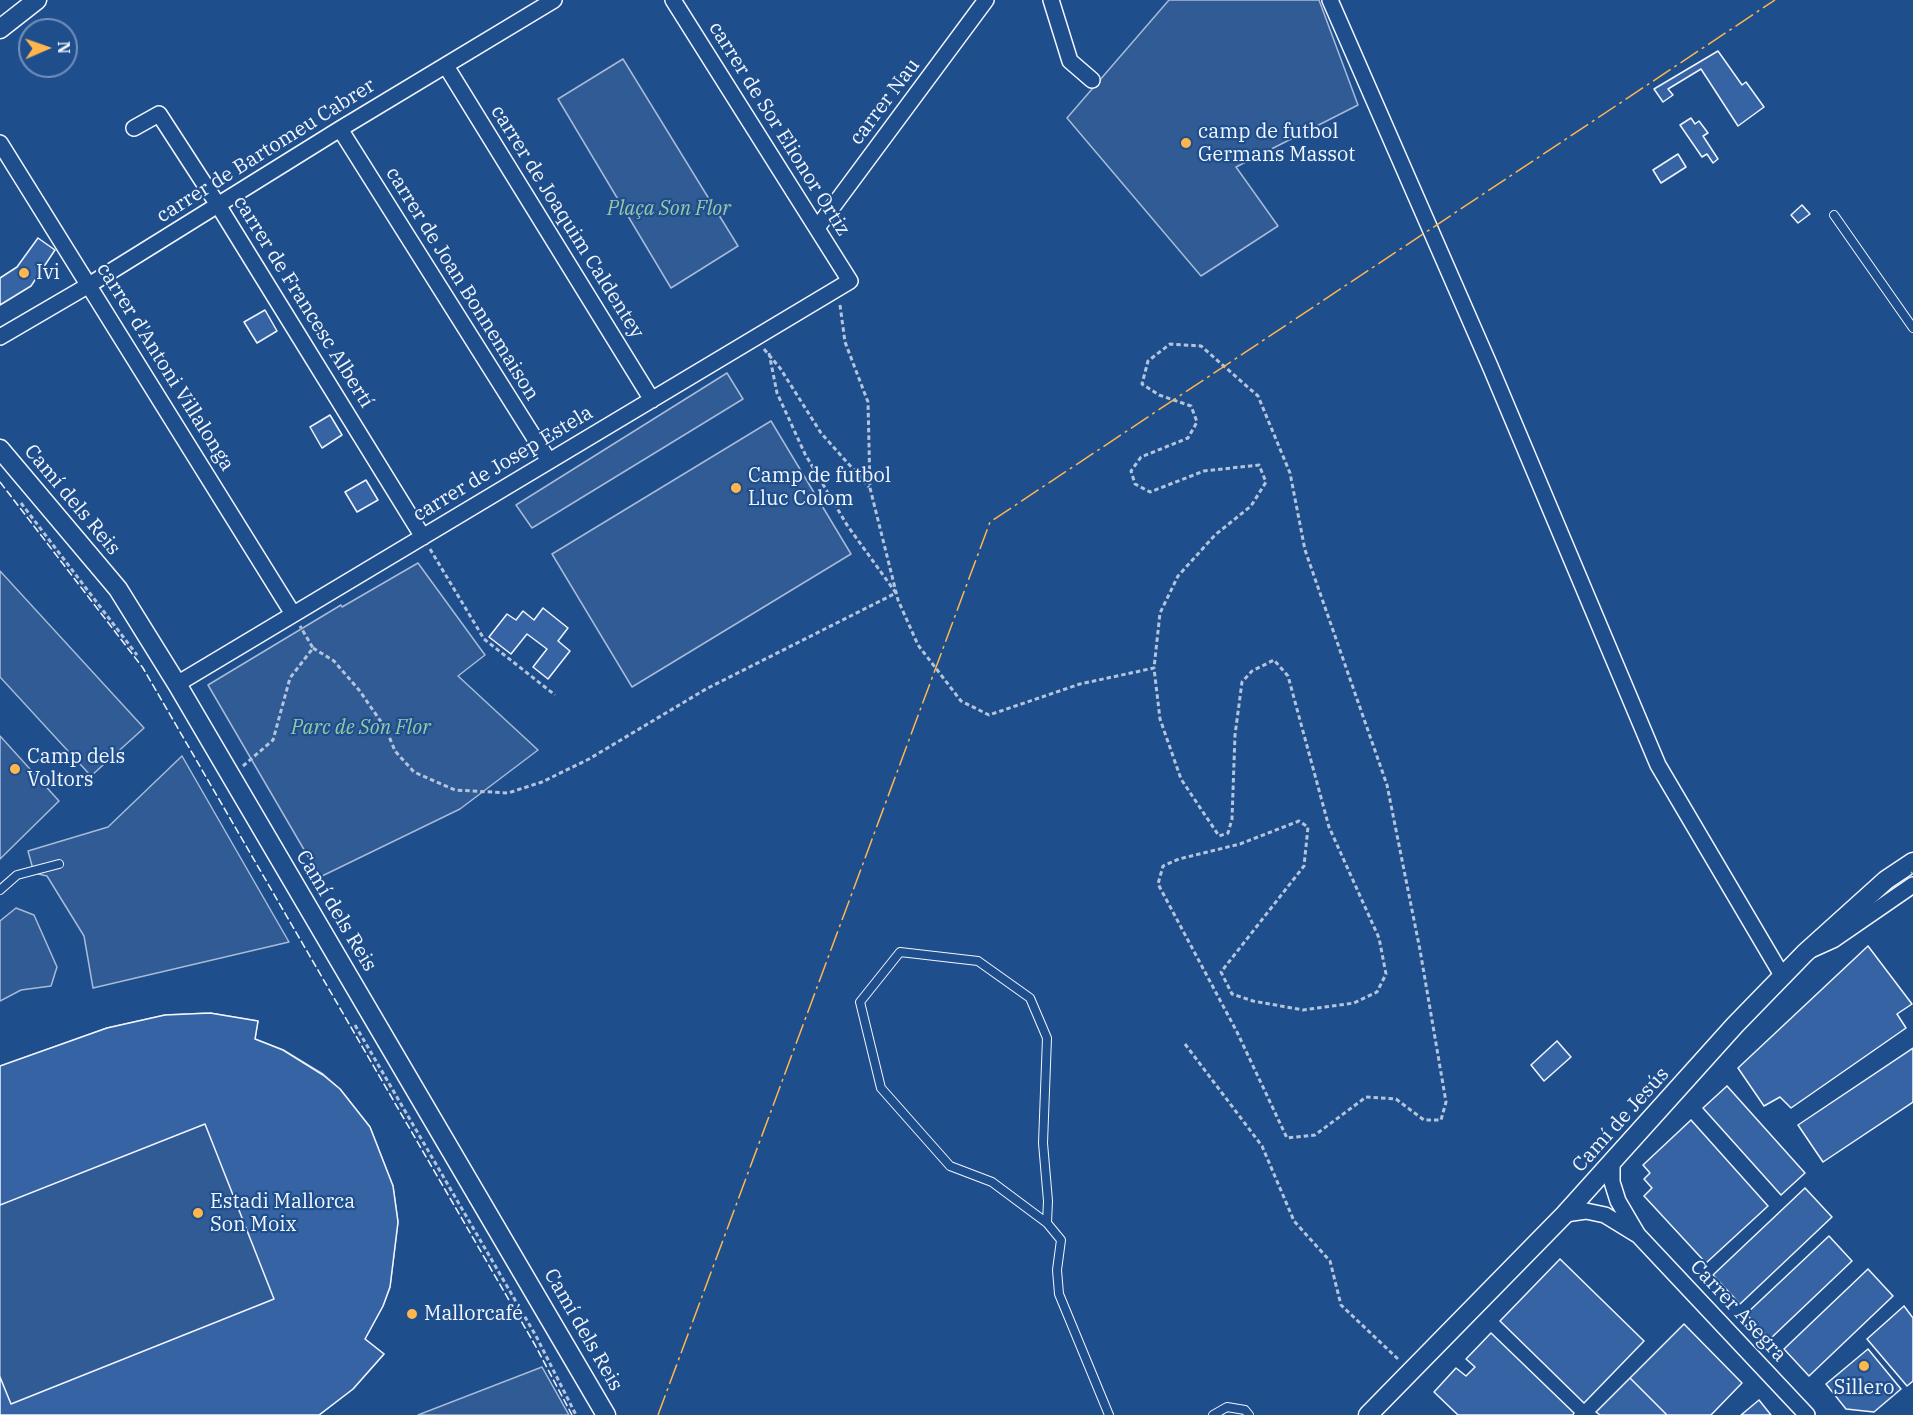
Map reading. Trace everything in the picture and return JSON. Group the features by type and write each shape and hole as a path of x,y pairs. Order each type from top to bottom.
{"street":[{"path":"0,29 37,0"},
{"name":"carrer de Bartomeu Cabrer","path":"0,337 89,285 340,129 554,0"},
{"name":"carrer de Sor Elionor Ortiz","path":"673,0 817,228 844,285"},
{"name":"carrer Nau","path":"817,228 986,0"},
{"path":"1051,0 1070,61 1092,80"},
{"path":"1330,0 1490,366 1658,765 1783,977"},
{"name":"carrer de Joaquim Caldentey","path":"446,66 652,400"},
{"name":"carrer de Francesc Albertí","path":"134,128 159,114 218,205 423,537"},
{"name":"carrer de Joan Bonnemaison","path":"340,129 549,461"},
{"name":"carrer d'Antoni Villalonga","path":"0,142 293,614"},
{"name":"carrer de Josep Estela","path":"177,684 844,285"},
{"name":"Camí dels Reis","path":"0,449 118,589 177,684 606,1415"},
{"name":"Camí de Jesús","path":"1377,1411 1411,1372 1566,1214 1735,1025 1805,953 1886,880 1913,862"},
{"path":"1805,953 1833,940 1913,885"},
{"path":"1612,1163 1612,1182 1618,1201 1638,1235"},
{"path":"1566,1214 1586,1211 1605,1215 1638,1235"},
{"name":"Carrer Asegra","path":"1638,1235 1807,1415"}],"lane":[{"path":"1834,215 1913,328"},
{"path":"0,890 17,875 59,864"},
{"path":"1047,1223 1048,1201 1043,1143 1047,1038 1030,998 978,961 900,952 860,1002 881,1088 950,1166 992,1182 1047,1223 1061,1240 1057,1270 1059,1294 1109,1415"},
{"path":"594,1394 598,1415"},
{"path":"1213,1415 1227,1407 1245,1410 1249,1415"}],"path":[{"path":"844,285 845,342 867,402 870,488 896,593 918,645 961,700 989,715 1080,684 1154,668"},
{"path":"752,340 769,353 821,433 870,488"},
{"path":"1170,344 1202,346 1258,396 1290,472 1305,550 1387,785 1420,950 1446,1102 1441,1120 1424,1120 1396,1099 1366,1097 1315,1135 1287,1138 1237,1032 1158,884 1163,866 1240,844 1299,821 1308,827 1304,866 1221,972 1232,994 1253,1001 1303,1010 1354,1003 1377,992 1386,974 1379,938 1329,827 1288,676 1274,660 1252,671 1242,682 1235,735 1232,819 1228,833 1219,836 1181,779 1160,719 1154,668 1160,612 1178,576 1215,535 1251,506 1266,482 1259,465 1204,471 1150,492 1136,484 1131,471 1141,457 1188,438 1197,422 1191,405 1159,395 1142,384 1148,361 1170,344"},
{"path":"769,353 777,393 805,454 847,525 896,593"},
{"path":"14,494 143,662"},
{"path":"423,537 484,639 555,695"},
{"path":"293,614 313,648 334,661 359,690 386,729 395,751 414,772 455,789 508,793 542,782 589,759 706,689 896,593"},
{"path":"231,777 273,740 290,678 313,648"},
{"path":"353,1022 536,1336 576,1415"},
{"path":"1185,1044 1262,1146 1294,1221 1330,1261 1341,1305 1411,1372"}],"shaded area":[{"name":"camp de futbol Germans Massot","path":"1169,0 1319,0 1358,105 1236,167 1278,226 1201,276 1067,118"},
{"name":"Plaça Son Flor","path":"623,59 738,246 671,288 558,99"},
{"path":"727,373 743,399 532,528 516,505"},
{"name":"Camp de futbol Lluc Colom","path":"771,421 851,554 632,687 552,554"},
{"name":"Parc de Son Flor","path":"418,563 485,655 458,676 538,750 460,809 320,877 208,685 341,605 342,607"},
{"path":"0,571 144,728 91,776 0,677"},
{"name":"Camp dels Voltors","path":"0,736 59,801 0,859"},
{"path":"182,756 289,942 93,988 84,936 47,876 34,873 28,851 108,827"},
{"path":"16,908 34,915 57,967 51,986 21,990 0,1001 0,921"},
{"name":"Estadi Mallorca Son Moix","path":"210,1013 258,1021 255,1039 283,1050 323,1074 340,1089 370,1127 393,1186 398,1222 390,1287 383,1306 365,1339 384,1354 353,1389 319,1415 0,1415 0,1066 107,1028 165,1015"},
{"path":"542,1367 569,1415 418,1415"}],"building":[{"path":"1718,51 1742,85 1746,82 1764,107 1738,126 1701,69 1668,89 1673,95 1663,102 1654,89"},
{"path":"1691,118 1695,124 1699,121 1708,133 1703,136 1718,159 1713,163 1707,154 1702,157 1680,125"},
{"path":"1678,154 1686,167 1661,183 1653,170"},
{"path":"1802,205 1810,214 1798,223 1791,215"},
{"name":"Ivi","path":"38,238 55,250 31,286 0,305 0,278 17,267"},
{"path":"265,310 277,331 257,343 244,322"},
{"path":"330,415 342,435 322,448 310,427"},
{"path":"366,480 378,500 357,512 345,492"},
{"path":"543,608 568,628 558,641 570,651 548,679 533,667 547,649 527,634 511,654 489,637 507,614 516,620 523,611 534,620"},
{"path":"1868,946 1912,1004 1897,1014 1906,1028 1791,1108 1780,1097 1764,1106 1738,1068"},
{"name":"Estadi Mallorca Son Moix","path":"210,1013 258,1021 255,1039 283,1050 323,1075 340,1089 370,1127 393,1186 398,1222 390,1287 383,1306 365,1339 384,1354 353,1389 319,1415 0,1415 0,1377 11,1404 274,1299 205,1124 0,1205 0,1066 107,1028 165,1015"},
{"path":"1557,1041 1571,1057 1544,1081 1531,1065"},
{"path":"1913,1048 1913,1102 1823,1162 1798,1125"},
{"path":"1727,1086 1805,1173 1781,1195 1703,1108"},
{"path":"1691,1120 1768,1206 1706,1263 1644,1196 1652,1188 1644,1179 1650,1173 1643,1165"},
{"path":"1805,1188 1832,1217 1740,1304 1713,1275"},
{"path":"1829,1236 1852,1261 1770,1339 1746,1314"},
{"path":"1560,1259 1644,1341 1584,1403 1500,1321"},
{"path":"1868,1269 1893,1296 1809,1376 1784,1349"},
{"path":"1904,1306 1913,1318 1913,1381 1907,1386 1867,1339"},
{"path":"1684,1324 1742,1383 1711,1415 1667,1415 1630,1378"},
{"path":"1491,1333 1574,1413 1573,1415 1458,1415 1434,1392 1456,1368 1466,1376 1475,1367 1466,1359"},
{"name":"Sillero","path":"1868,1349 1901,1389 1874,1412 1846,1409 1826,1384"},
{"path":"1630,1378 1667,1415 1600,1415 1596,1412"},
{"path":"1759,1400 1771,1415 1741,1415"}],"fence":[{"path":"0,482 143,668 535,1345 572,1415"}],"power":[{"path":"658,1415 990,522 1775,0"}],"place":[{"name":"camp de futbol Germans Massot","path":"1186,143"},
{"name":"Ivi","path":"24,273"},
{"name":"Camp de futbol Lluc Colom","path":"736,488"},
{"name":"Camp dels Voltors","path":"15,769"},
{"name":"Estadi Mallorca Son Moix","path":"198,1213"},
{"name":"Mallorcafé","path":"412,1314"},
{"name":"Sillero","path":"1864,1366"}]}
